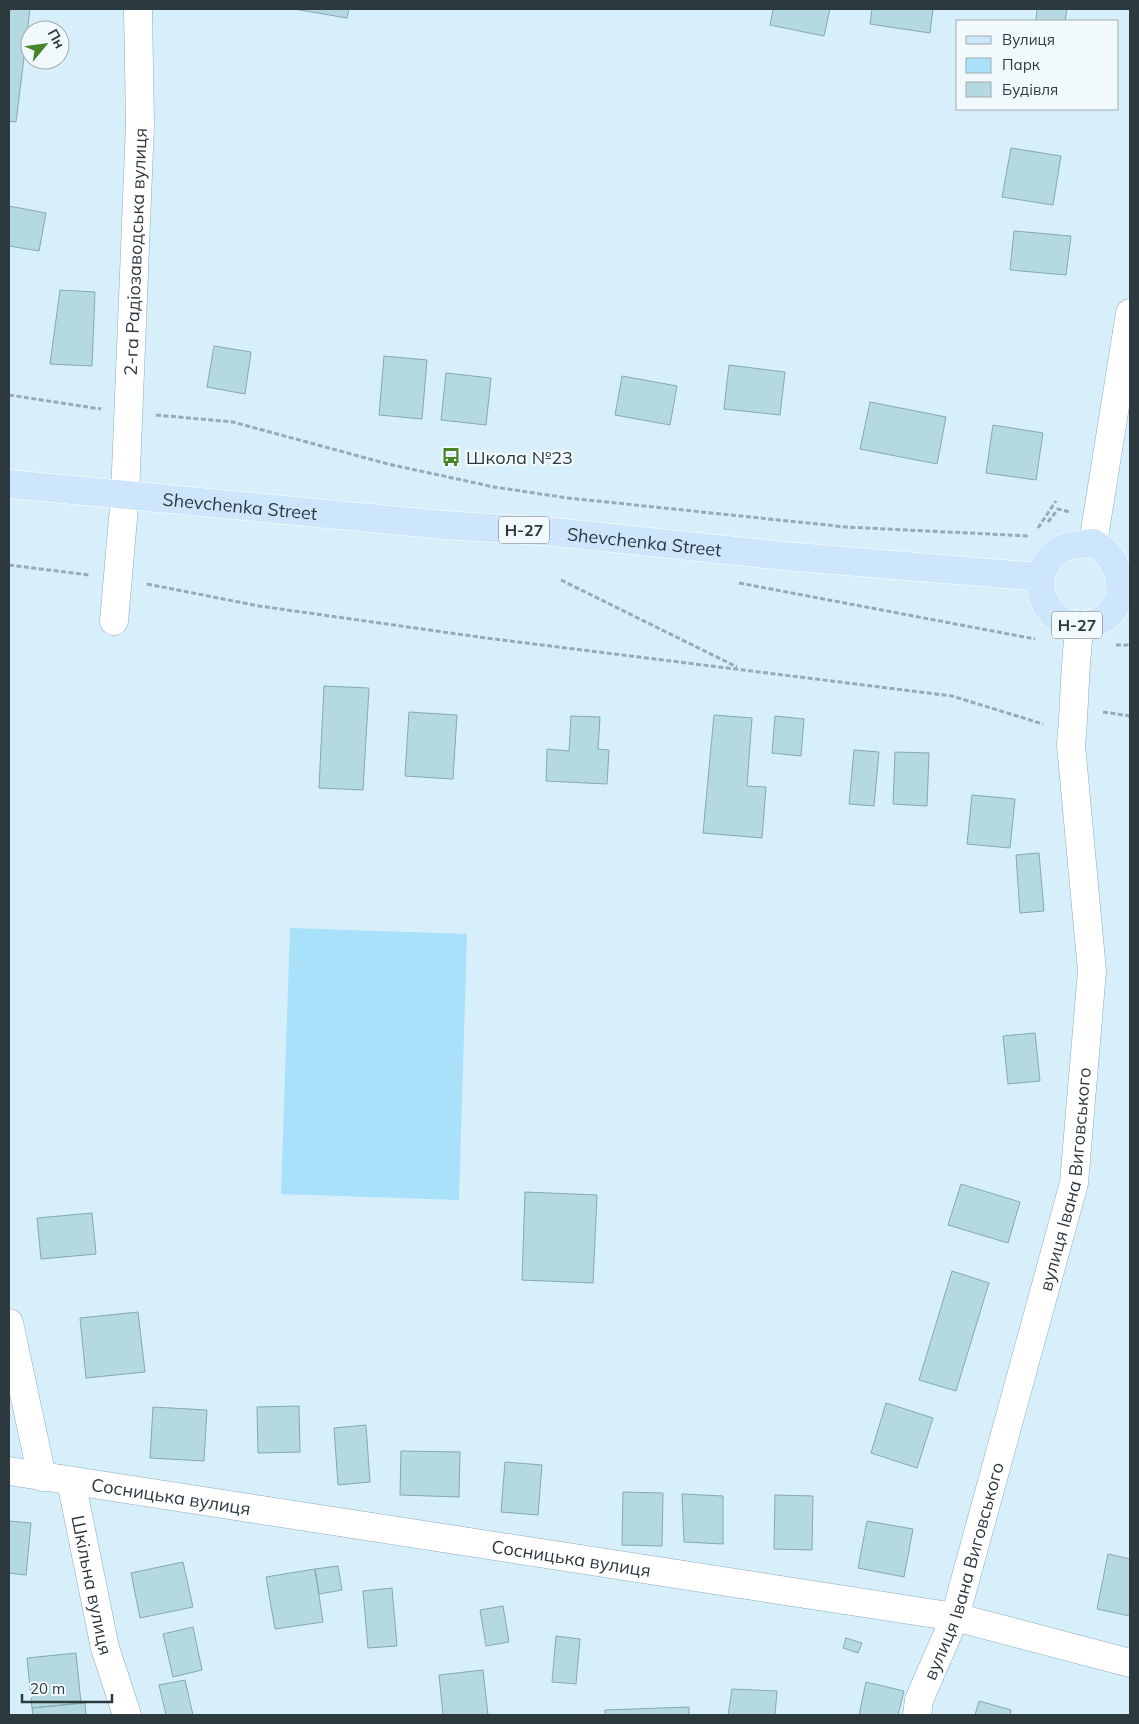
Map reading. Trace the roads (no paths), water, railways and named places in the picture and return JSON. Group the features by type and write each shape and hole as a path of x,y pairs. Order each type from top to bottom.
{"main road":[{"name":"Shevchenka Street","path":"9,484 444,525 554,532 784,556 1040,577"},
{"path":"1040,577 1046,562 1054,552 1067,546 1093,544"},
{"name":"Н-27","path":"1040,577 1044,599 1050,611 1062,621 1073,625 1079,636 1103,621 1113,612 1126,588 1112,559 1103,548 1093,544"}],"street":[{"name":"2-га Радіозаводська вулиця","path":"114,621 125,496 140,124 138,9"},
{"path":"1093,544 1130,313"},
{"name":"вулиця Івана Виговського","path":"917,1715 919,1700 955,1617 1074,1184 1092,971 1071,745 1079,636"},
{"path":"9,1323 42,1477"},
{"name":"Сосницька вулиця","path":"9,1471 955,1617 1130,1663"},
{"name":"Шкільна вулиця","path":"71,1481 105,1648 127,1715"}],"place":[{"name":"Школа №23","path":"451,457"}]}
